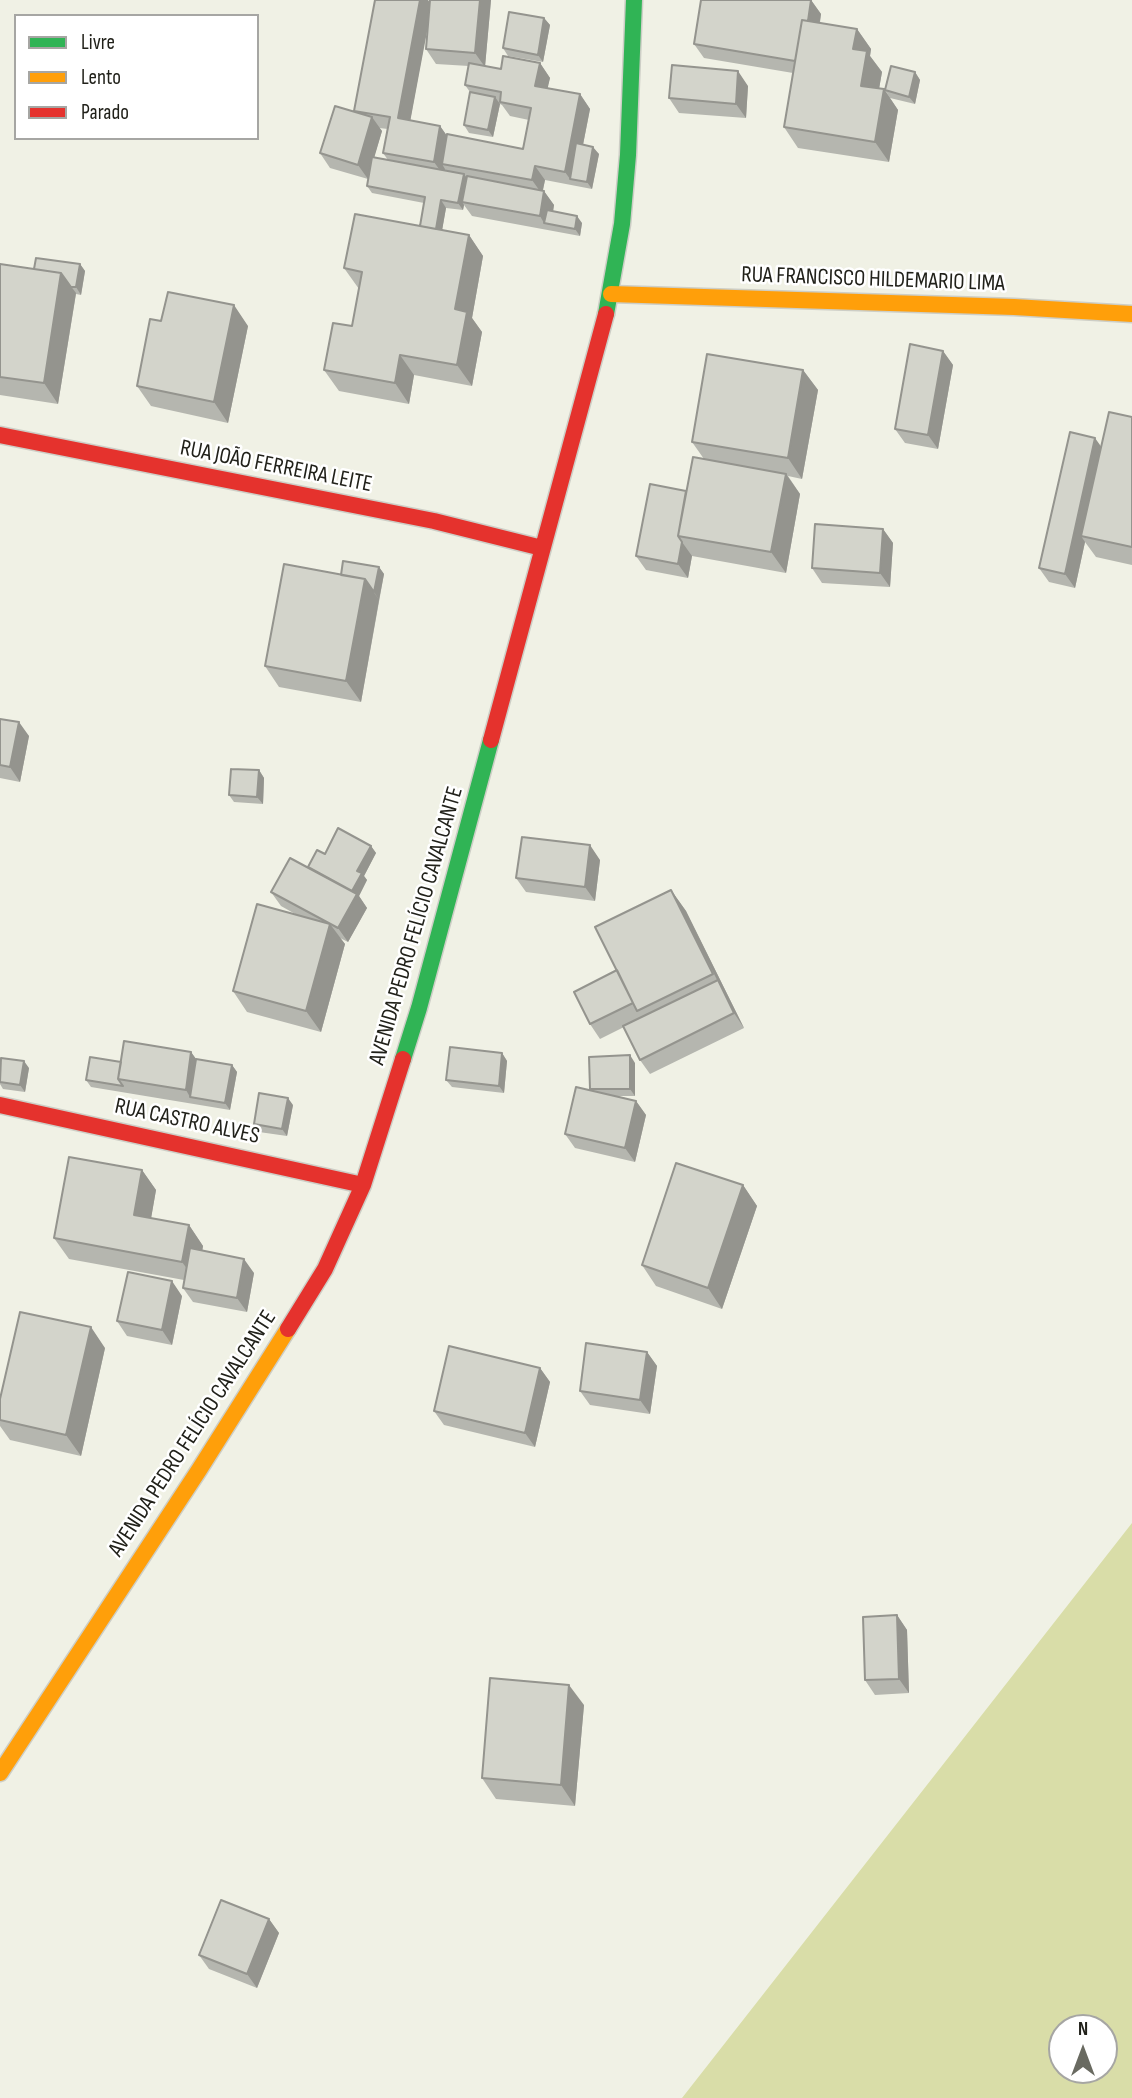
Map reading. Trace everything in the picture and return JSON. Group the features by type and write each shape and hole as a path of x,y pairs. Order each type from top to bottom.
{"street":[{"name":"AVENIDA PEDRO FELÍCIO CAVALCANTE","path":"0,1773 199,1470 324,1269 363,1185 419,1008 611,294 622,224 628,155 635,0"},
{"name":"RUA FRANCISCO HILDEMARIO LIMA","path":"611,294 1014,307 1132,314"},
{"name":"RUA JOÃO FERREIRA LEITE","path":"0,435 433,521 542,548"},
{"name":"RUA CASTRO ALVES","path":"0,1105 363,1185"}],"green space":[{"path":"1132,1523 1132,2098 682,2098"}],"building":[{"path":"375,0 420,0 398,118 440,126 434,162 383,153 390,117 354,111"},
{"path":"430,0 480,0 475,53 426,49"},
{"path":"701,0 811,0 808,21 802,20 795,61 694,44"},
{"path":"509,12 544,18 538,55 503,48"},
{"path":"802,20 857,29 853,49 867,51 861,86 884,89 875,142 784,127"},
{"path":"503,56 540,63 535,86 580,94 565,172 535,166 532,180 442,164 447,134 523,149 531,108 500,102 501,92 465,85 469,63 501,69"},
{"path":"672,65 738,71 736,104 669,98"},
{"path":"891,66 915,72 909,97 885,90"},
{"path":"470,92 495,97 488,130 464,125"},
{"path":"335,106 372,117 358,165 320,153"},
{"path":"576,143 593,147 587,182 570,179"},
{"path":"372,157 464,174 458,203 441,200 436,229 420,226 425,197 367,186"},
{"path":"467,176 544,191 540,216 462,202"},
{"path":"547,210 577,216 575,229 544,223"},
{"path":"355,214 469,235 455,309 467,312 457,365 400,355 395,383 324,370 333,323 352,326 362,272 344,268"},
{"path":"36,258 80,264 76,287 71,287 61,273 34,269"},
{"path":"0,264 61,273 44,383 0,377"},
{"path":"168,292 234,305 214,402 137,386 150,319 161,321"},
{"path":"910,344 943,351 928,435 895,429"},
{"path":"707,354 803,370 788,458 692,442"},
{"path":"1109,412 1132,417 1132,547 1081,536"},
{"path":"1070,432 1095,438 1065,574 1039,568"},
{"path":"693,457 786,474 771,552 678,536"},
{"path":"650,484 686,491 678,536 682,542 678,564 636,556"},
{"path":"815,524 883,529 880,573 812,568"},
{"path":"343,561 379,567 374,592 365,579 341,575"},
{"path":"284,564 365,579 346,681 265,666"},
{"path":"0,719 19,722 10,767 0,765"},
{"path":"231,769 259,770 257,797 229,795"},
{"path":"338,828 371,846 357,871 362,873 352,891 308,867 317,850 325,854"},
{"path":"522,837 590,845 585,887 516,878"},
{"path":"290,858 357,894 338,928 271,892"},
{"path":"671,890 713,974 637,1011 595,927"},
{"path":"257,904 330,924 306,1011 233,991"},
{"path":"617,970 633,1003 590,1024 574,992"},
{"path":"718,980 734,1013 640,1060 623,1026"},
{"path":"124,1041 191,1052 186,1090 118,1079"},
{"path":"450,1047 502,1053 499,1086 446,1080"},
{"path":"630,1055 630,1089 590,1089 589,1057"},
{"path":"90,1057 121,1062 118,1079 123,1086 86,1080"},
{"path":"1,1058 24,1061 20,1085 0,1082"},
{"path":"196,1059 232,1065 225,1103 190,1097"},
{"path":"576,1087 636,1101 625,1148 565,1134"},
{"path":"259,1093 288,1098 282,1129 254,1124"},
{"path":"69,1157 142,1170 134,1215 189,1225 182,1262 54,1238"},
{"path":"676,1163 743,1185 708,1288 642,1265"},
{"path":"190,1248 244,1259 237,1298 183,1288"},
{"path":"128,1272 172,1281 162,1330 117,1321"},
{"path":"20,1312 91,1327 66,1435 0,1420 0,1399"},
{"path":"586,1343 647,1352 640,1400 580,1391"},
{"path":"449,1346 540,1368 525,1433 434,1411"},
{"path":"897,1615 899,1679 865,1680 863,1617"},
{"path":"490,1678 569,1685 561,1785 482,1778"},
{"path":"221,1900 269,1919 247,1974 199,1955"}],"traffic: fast":[{"path":"606,314 622,224 628,155 634,0"},
{"path":"403,1059 491,740"}],"traffic: slow":[{"path":"611,294 1014,307 1132,314"},
{"path":"0,1773 288,1329"}],"traffic: jam":[{"path":"491,740 606,314"},
{"path":"0,435 434,521 542,548"},
{"path":"288,1329 325,1269 363,1185 403,1059"},
{"path":"0,1105 363,1185"}]}
